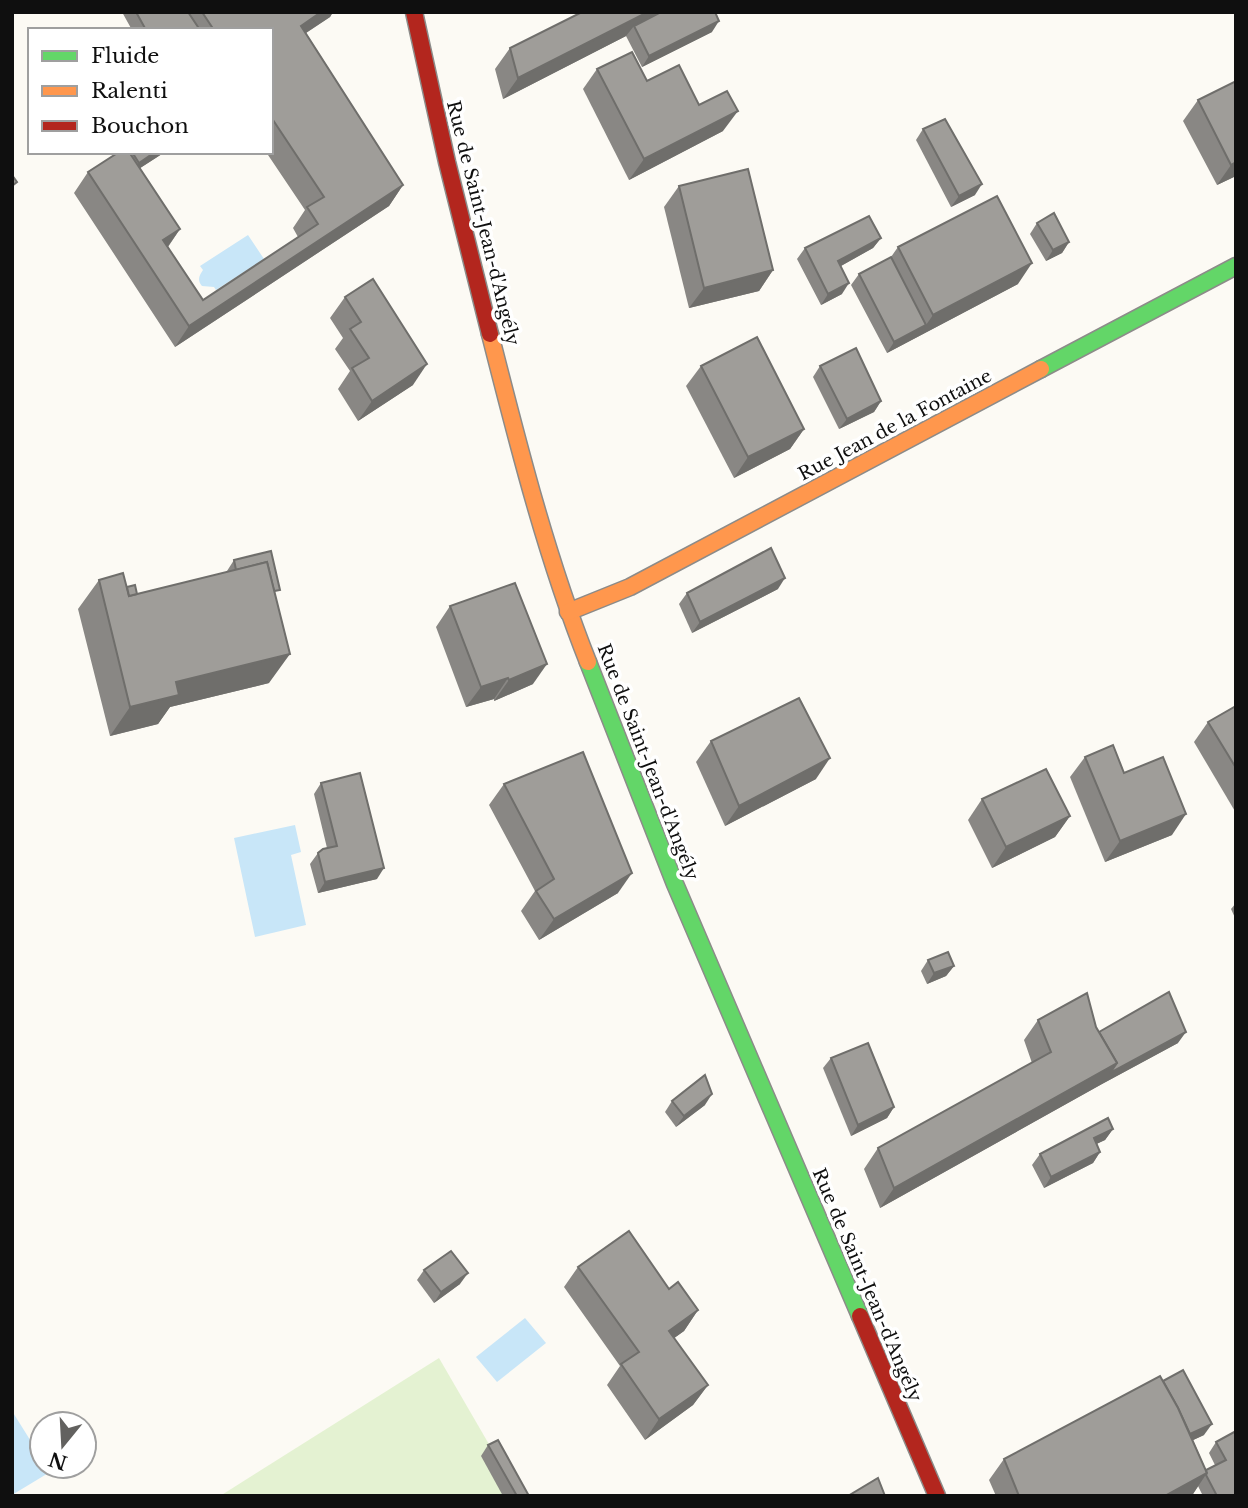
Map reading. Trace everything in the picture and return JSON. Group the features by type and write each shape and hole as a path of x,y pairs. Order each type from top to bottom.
{"main road":[{"name":"Rue de Saint-Jean-d'Angély","path":"414,12 447,162 523,464 568,612 675,884 937,1496"},
{"name":"Rue Jean de la Fontaine","path":"568,612 630,587 1236,266"}],"green space":[{"path":"439,1358 519,1496 220,1496"}],"water":[{"path":"248,235 264,259 216,290 214,287 202,286 199,278 203,270 200,266"},
{"path":"295,825 301,852 291,855 306,925 255,937 234,838"},
{"path":"525,1318 546,1343 497,1382 476,1357"},
{"path":"12,1411 28,1437 28,1480 37,1480 12,1495"}],"building":[{"path":"136,12 188,12 199,28 145,28"},
{"path":"202,12 321,12 301,26 403,185 189,326 88,172 116,154 130,154 180,229 163,240 203,300 318,224 307,207 324,197 273,120 273,28 213,28"},
{"path":"582,12 648,12 518,78 510,48"},
{"path":"661,12 715,12 719,21 649,56 634,26"},
{"path":"632,52 647,81 679,65 699,105 727,91 738,111 644,159 597,69"},
{"path":"1236,81 1236,162 1231,165 1198,100"},
{"path":"945,119 982,184 959,196 923,129"},
{"path":"133,154 152,154 139,163"},
{"path":"748,169 773,270 704,288 679,186"},
{"path":"997,196 1032,263 933,315 898,247"},
{"path":"1054,213 1069,242 1053,250 1037,223"},
{"path":"869,216 881,238 838,261 849,283 828,294 805,248"},
{"path":"891,257 926,325 894,342 859,274"},
{"path":"373,279 427,364 372,401 352,368 369,358 350,329 361,322 345,297"},
{"path":"757,337 804,429 748,457 701,366"},
{"path":"856,348 881,401 847,419 820,366"},
{"path":"771,548 785,578 700,622 687,593"},
{"path":"271,551 280,590 274,591 267,562 236,570 234,560"},
{"path":"267,562 290,654 176,682 179,695 130,707 99,580 123,573 129,596"},
{"path":"515,583 547,664 509,680 508,678 481,687 450,606"},
{"path":"135,585 137,594 129,596 127,587"},
{"path":"799,698 830,758 739,806 711,741"},
{"path":"1236,706 1236,768 1208,722"},
{"path":"1113,745 1124,773 1163,757 1186,814 1120,841 1085,757"},
{"path":"583,752 632,873 554,919 536,891 554,879 504,784"},
{"path":"1046,769 1070,816 1006,847 982,799"},
{"path":"360,773 384,868 325,882 318,853 337,846 321,783"},
{"path":"948,952 954,966 934,973 928,960"},
{"path":"1169,992 1186,1032 1110,1073 1117,1063 1099,1032"},
{"path":"1087,993 1096,1027 1117,1063 894,1188 878,1148 1051,1052 1038,1020"},
{"path":"868,1043 894,1107 858,1125 831,1058"},
{"path":"705,1075 712,1094 684,1116 672,1101"},
{"path":"1108,1118 1113,1129 1094,1138 1100,1152 1051,1177 1040,1154"},
{"path":"629,1231 669,1289 678,1282 698,1310 669,1331 708,1385 659,1419 621,1364 639,1352 578,1267"},
{"path":"451,1251 468,1273 441,1292 424,1270"},
{"path":"1183,1370 1212,1424 1190,1434 1163,1381"},
{"path":"1160,1376 1178,1408 1207,1473 1165,1496 1019,1496 1004,1459"},
{"path":"1236,1431 1236,1495 1217,1496 1206,1470 1226,1460 1216,1442"},
{"path":"498,1440 529,1496 517,1496 488,1445"},
{"path":"878,1478 885,1496 848,1496"}],"traffic: fast":[{"path":"1041,369 1236,266"},
{"path":"588,662 675,884 860,1316"}],"traffic: slow":[{"path":"490,334 546,541 588,662"},
{"path":"568,612 630,587 1041,369"}],"traffic: jam":[{"path":"414,12 447,162 490,334"},
{"path":"860,1316 937,1496"}]}
